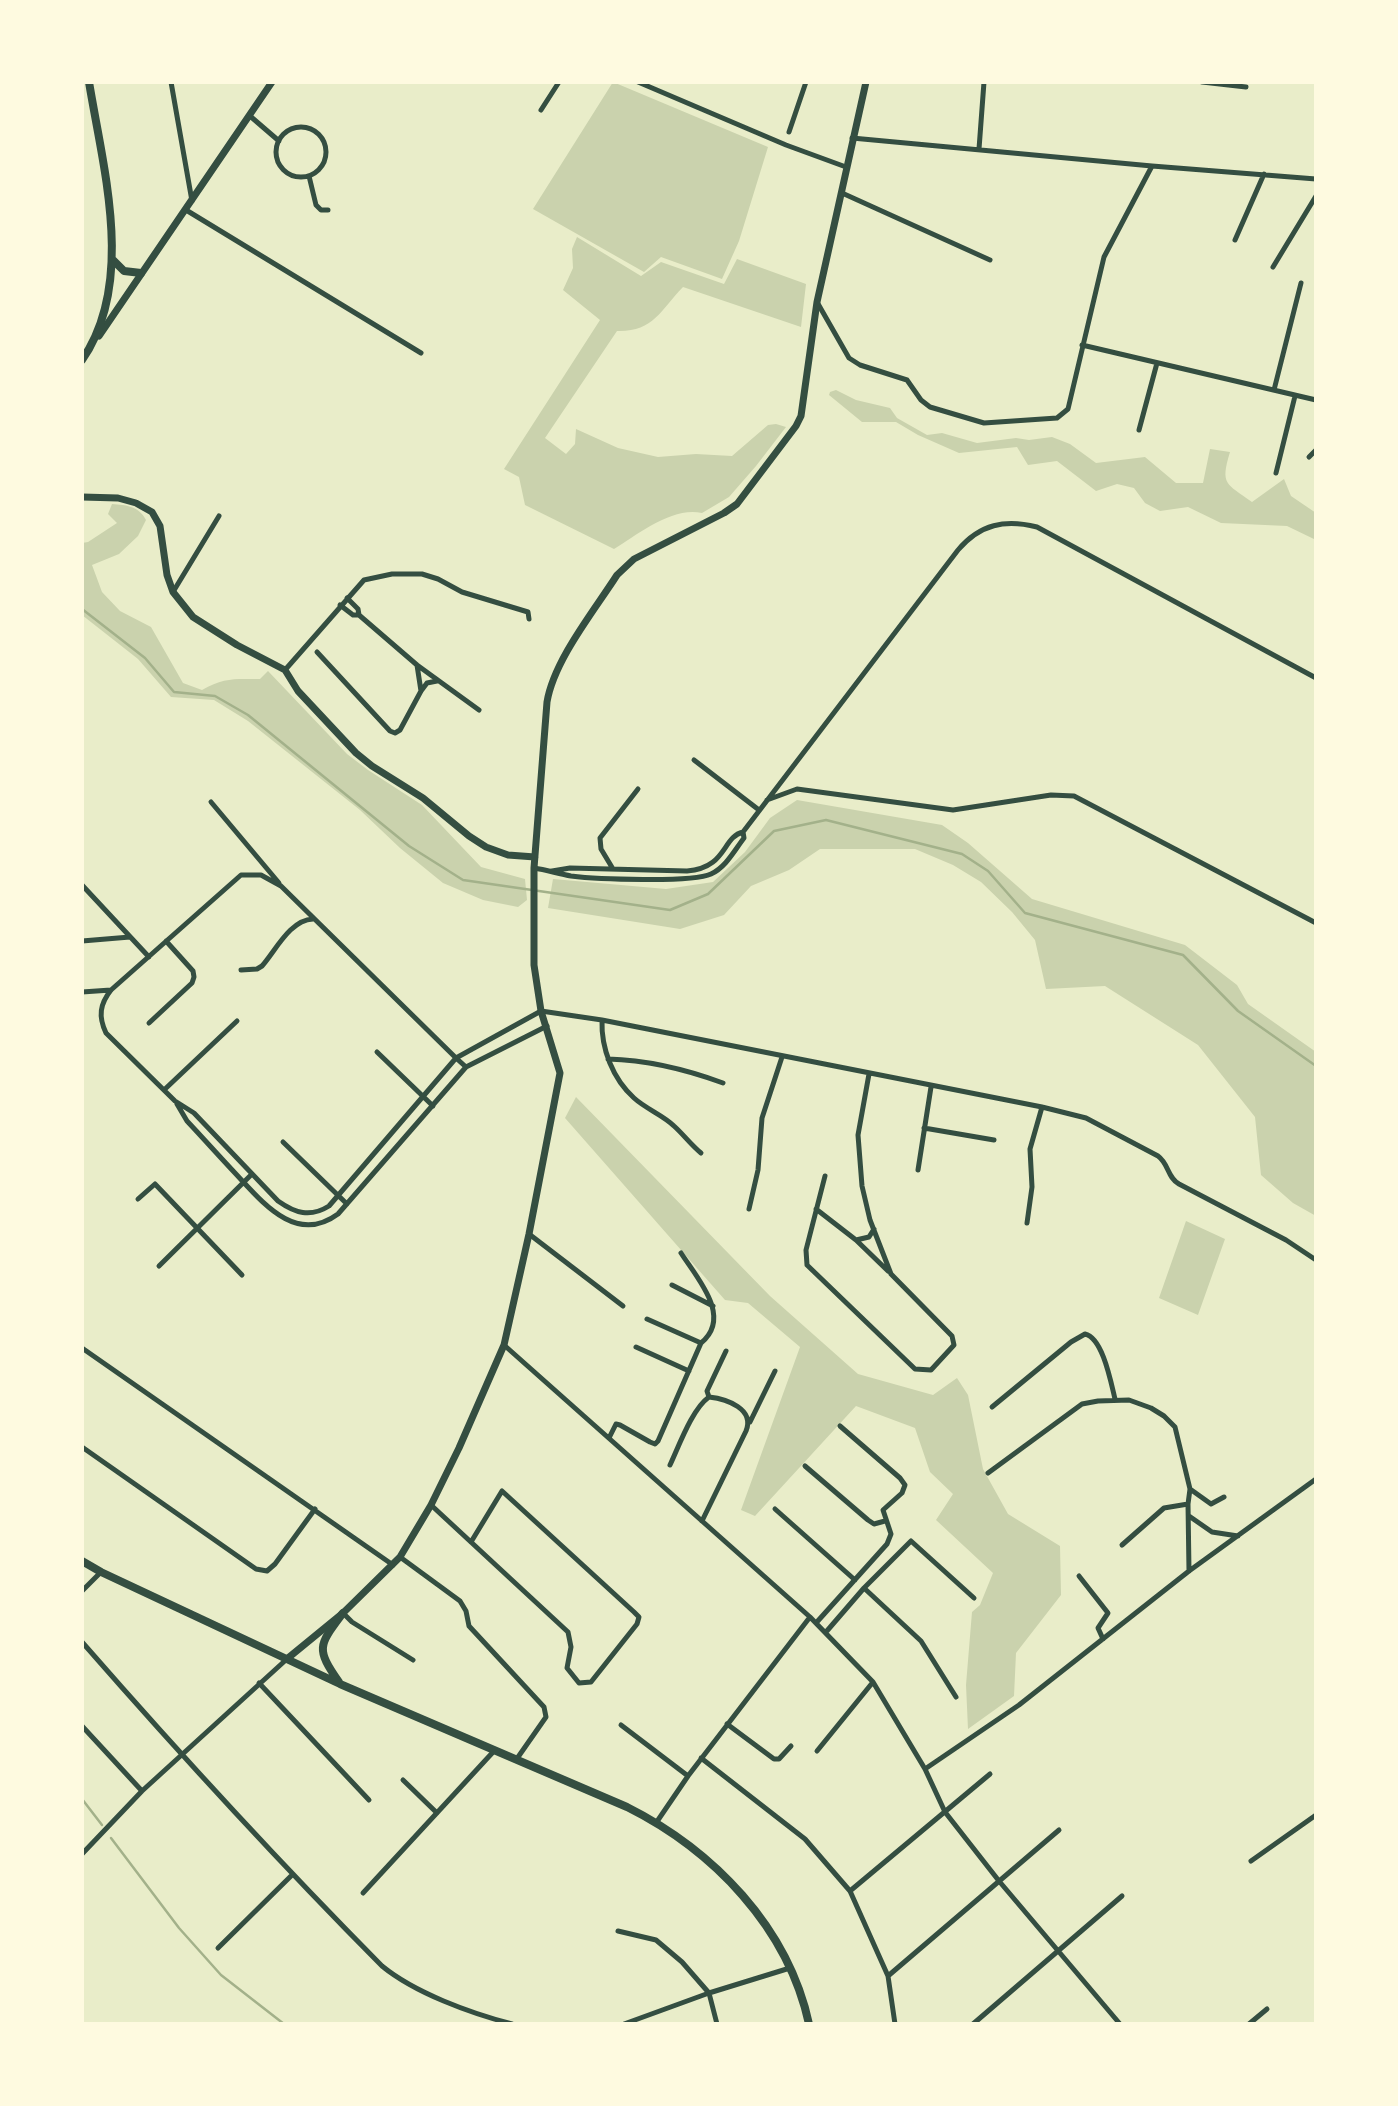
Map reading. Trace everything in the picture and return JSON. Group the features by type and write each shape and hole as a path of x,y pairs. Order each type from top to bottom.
{"main road":[{"path":"84,358 104,309 112,259 109,206 89,82"},
{"path":"112,259 124,271 141,273"},
{"path":"82,1561 340,1684 626,1807 656,1823 694,1849 732,1883 761,1920 790,1968 809,2024"},
{"path":"340,1684 325,1663 323,1646 326,1635 343,1614"}],"street":[{"path":"171,82 192,201"},
{"path":"84,358 272,82"},
{"path":"541,110 559,82"},
{"path":"638,82 786,145 846,167"},
{"path":"789,132 806,82"},
{"path":"82,1854 142,1791 259,1683 343,1614 393,1565 431,1505 459,1448 504,1345 529,1234 560,1073 541,1011 534,965 534,869 551,682 617,575 634,559 737,504 801,416 817,302 866,82"},
{"path":"979,149 984,82"},
{"path":"1202,82 1246,87"},
{"path":"250,116 279,141"},
{"path":"300,127 317,132 326,148 326,156 317,172 309,176 295,176 281,166 276,149 279,141 292,129 300,127"},
{"path":"852,138 1316,179"},
{"path":"817,302 846,354 853,361 907,380 920,400 930,407 984,423 1057,418 1068,409 1105,252 1152,166"},
{"path":"1235,240 1264,174"},
{"path":"309,176 316,205 321,210 328,210"},
{"path":"842,193 990,260"},
{"path":"1273,267 1316,196"},
{"path":"186,209 421,353"},
{"path":"1274,390 1301,283"},
{"path":"1082,345 1316,400"},
{"path":"1139,430 1157,363"},
{"path":"1276,473 1295,396"},
{"path":"1309,457 1316,450"},
{"path":"82,497 118,498 136,503 152,512 160,526 167,576 173,592 193,617 237,645 285,670 298,691 335,733 372,766 424,798 468,836 486,847 508,855 535,857"},
{"path":"173,592 219,516"},
{"path":"534,869 698,870 713,863 737,833 743,832 958,550 978,531 1003,523 1037,527 1316,678"},
{"path":"285,670 364,580 391,574 422,575 438,579 462,592 528,612 529,619"},
{"path":"346,598 358,609 359,615 417,665 479,710"},
{"path":"340,605 353,615 359,615"},
{"path":"317,652 390,731 395,733 400,730 427,682 439,681"},
{"path":"417,665 421,691"},
{"path":"694,760 759,810"},
{"path":"613,869 601,849 600,838 638,789"},
{"path":"766,801 797,789 953,810 1051,795 1074,796 1316,923"},
{"path":"211,802 281,886 466,1068"},
{"path":"552,870 570,876 671,879 701,877 716,871 725,863 744,838 743,832"},
{"path":"281,886 261,875 241,875 111,990 101,1006 101,1023 106,1033 175,1101 194,1113 278,1201 292,1211 320,1211 329,1206 456,1058 541,1011 602,1020 1086,1118 1164,1160 1173,1180 1286,1240 1316,1260"},
{"path":"84,888 149,957"},
{"path":"241,970 262,966 295,925 313,919"},
{"path":"82,941 131,937"},
{"path":"149,1023 192,984 194,977 193,971 166,941"},
{"path":"82,992 111,990"},
{"path":"602,1020 608,1059 620,1082 635,1098 674,1125 686,1141 701,1153"},
{"path":"164,1090 237,1021"},
{"path":"175,1101 187,1121 270,1209 302,1225 326,1223 347,1204 466,1068 547,1025"},
{"path":"377,1052 433,1105"},
{"path":"749,1209 758,1170 762,1118 782,1057"},
{"path":"608,1059 654,1063 723,1083"},
{"path":"869,1074 860,1119 862,1186 891,1274"},
{"path":"918,1170 931,1087"},
{"path":"1027,1223 1032,1187 1030,1149 1042,1107"},
{"path":"924,1128 994,1140"},
{"path":"283,1142 347,1204"},
{"path":"378,1149 388,1157"},
{"path":"222,1159 231,1152"},
{"path":"159,1266 252,1174"},
{"path":"816,1209 856,1240 952,1336 954,1345 931,1370 915,1369 807,1265 806,1250 816,1209 825,1176"},
{"path":"138,1199 155,1184 242,1275"},
{"path":"856,1240 869,1237 874,1229"},
{"path":"529,1234 622,1306"},
{"path":"608,1438 616,1424 650,1442 655,1444 658,1441 701,1343 710,1333 715,1317 713,1306 681,1253"},
{"path":"672,1285 713,1306"},
{"path":"647,1319 701,1343"},
{"path":"992,1407 1085,1334 1092,1336 1098,1345 1115,1399"},
{"path":"504,1345 810,1617 873,1682 925,1769 945,1812 1119,2024"},
{"path":"636,1347 689,1371"},
{"path":"82,1348 393,1565"},
{"path":"709,1397 707,1391 726,1351"},
{"path":"702,1521 775,1371"},
{"path":"670,1465 694,1415 702,1402 709,1397 738,1407 750,1422"},
{"path":"988,1473 1082,1404 1115,1399 1129,1400 1151,1408 1175,1427 1190,1489 1189,1571"},
{"path":"816,1623 887,1544 891,1534 883,1510 902,1493 905,1485 840,1426"},
{"path":"82,1447 256,1569 267,1571 275,1564 315,1509"},
{"path":"805,1466 868,1520 874,1524 886,1521"},
{"path":"925,1769 1019,1705 1189,1571 1316,1479"},
{"path":"1190,1489 1211,1504 1224,1497"},
{"path":"431,1505 568,1632 571,1647 567,1668 579,1683 591,1682 637,1624 639,1617 502,1491 471,1542"},
{"path":"1122,1545 1164,1508 1188,1504"},
{"path":"775,1509 855,1580"},
{"path":"1189,1516 1212,1532 1238,1535"},
{"path":"826,1632 864,1588 911,1541 974,1598"},
{"path":"400,1557 460,1601 466,1611 469,1626 544,1707 546,1717 516,1760"},
{"path":"82,1591 102,1572"},
{"path":"1079,1576 1108,1613 1098,1628 1103,1639"},
{"path":"864,1588 921,1642 956,1697"},
{"path":"343,1614 413,1660"},
{"path":"656,1823 701,1758 810,1617"},
{"path":"82,1642 181,1756 382,1966 394,1976 447,2001 512,2024"},
{"path":"817,1751 873,1682"},
{"path":"259,1683 369,1800"},
{"path":"727,1724 774,1759 779,1759 791,1746"},
{"path":"82,1726 142,1791"},
{"path":"621,1726 688,1776"},
{"path":"363,1893 494,1751"},
{"path":"701,1758 805,1839 850,1891 888,1976 895,2024"},
{"path":"850,1891 990,1774"},
{"path":"403,1780 437,1813"},
{"path":"1251,1861 1316,1815"},
{"path":"888,1976 1059,1830"},
{"path":"218,1948 292,1875"},
{"path":"973,2024 1122,1896"},
{"path":"618,1931 656,1940 682,1962 709,1993 717,2024"},
{"path":"624,2024 709,1993 790,1968"},
{"path":"1249,2024 1267,2010"}],"green space":[{"path":"613,82 768,147 739,241 722,279 661,257 644,272 533,209"},
{"path":"577,237 641,276 661,262 724,284 737,259 806,284 801,327 683,287 648,324 617,331 545,438 566,454 575,444 576,429 618,448 658,457 696,454 732,456 768,425 786,427 729,497 702,513 691,512 668,517 614,549 525,505 519,477 504,469 600,320 563,290 573,268 572,249"},
{"path":"836,390 856,400 890,408 897,418 927,435 942,433 977,443 1052,437 1070,444 1096,463 1145,457 1176,483 1203,483 1210,449 1230,452 1226,477 1231,487 1252,502 1284,479 1291,496 1316,513 1316,540 1287,526 1221,523 1188,507 1160,511 1145,503 1134,488 1117,484 1096,491 1057,461 1028,465 1017,447 959,453 896,422 862,422 829,395"},
{"path":"112,504 136,509 146,520 138,536 119,554 92,565 102,592 120,611 151,627 183,683 202,690 224,681 260,679 268,671 347,754 422,805 481,867 525,879 527,900 518,907 483,900 443,883 400,848 360,810 248,721 214,700 171,697 138,659 82,615 82,543 88,542 117,523 108,514"},
{"path":"797,800 942,825 968,843 1032,899 1185,945 1237,985 1248,1004 1316,1052 1316,1216 1293,1203 1261,1175 1255,1117 1198,1045 1105,986 1046,989 1035,940 1012,912 981,882 953,865 915,849 820,849 789,870 751,886 724,915 680,929 548,908 553,879 666,889 713,882 745,852 770,818"},
{"path":"576,1097 770,1296 858,1374 933,1395 957,1378 968,1395 983,1469 1008,1514 1060,1546 1061,1595 1016,1653 1014,1696 968,1729 966,1685 972,1612 980,1605 993,1573 936,1520 953,1494 930,1472 915,1428 856,1406 755,1516 741,1510 800,1347 748,1303 725,1300 565,1118"},
{"path":"1186,1221 1225,1239 1198,1315 1159,1298"}],"waterway":[{"path":"82,609 145,658 174,692 215,696 248,715 409,846 463,880 670,910 708,894 774,831 826,820 962,854 988,871 1025,913 1183,955 1238,1011 1316,1066"},
{"path":"82,1799 102,1825"},
{"path":"111,1838 179,1928 221,1975 284,2024"}]}
